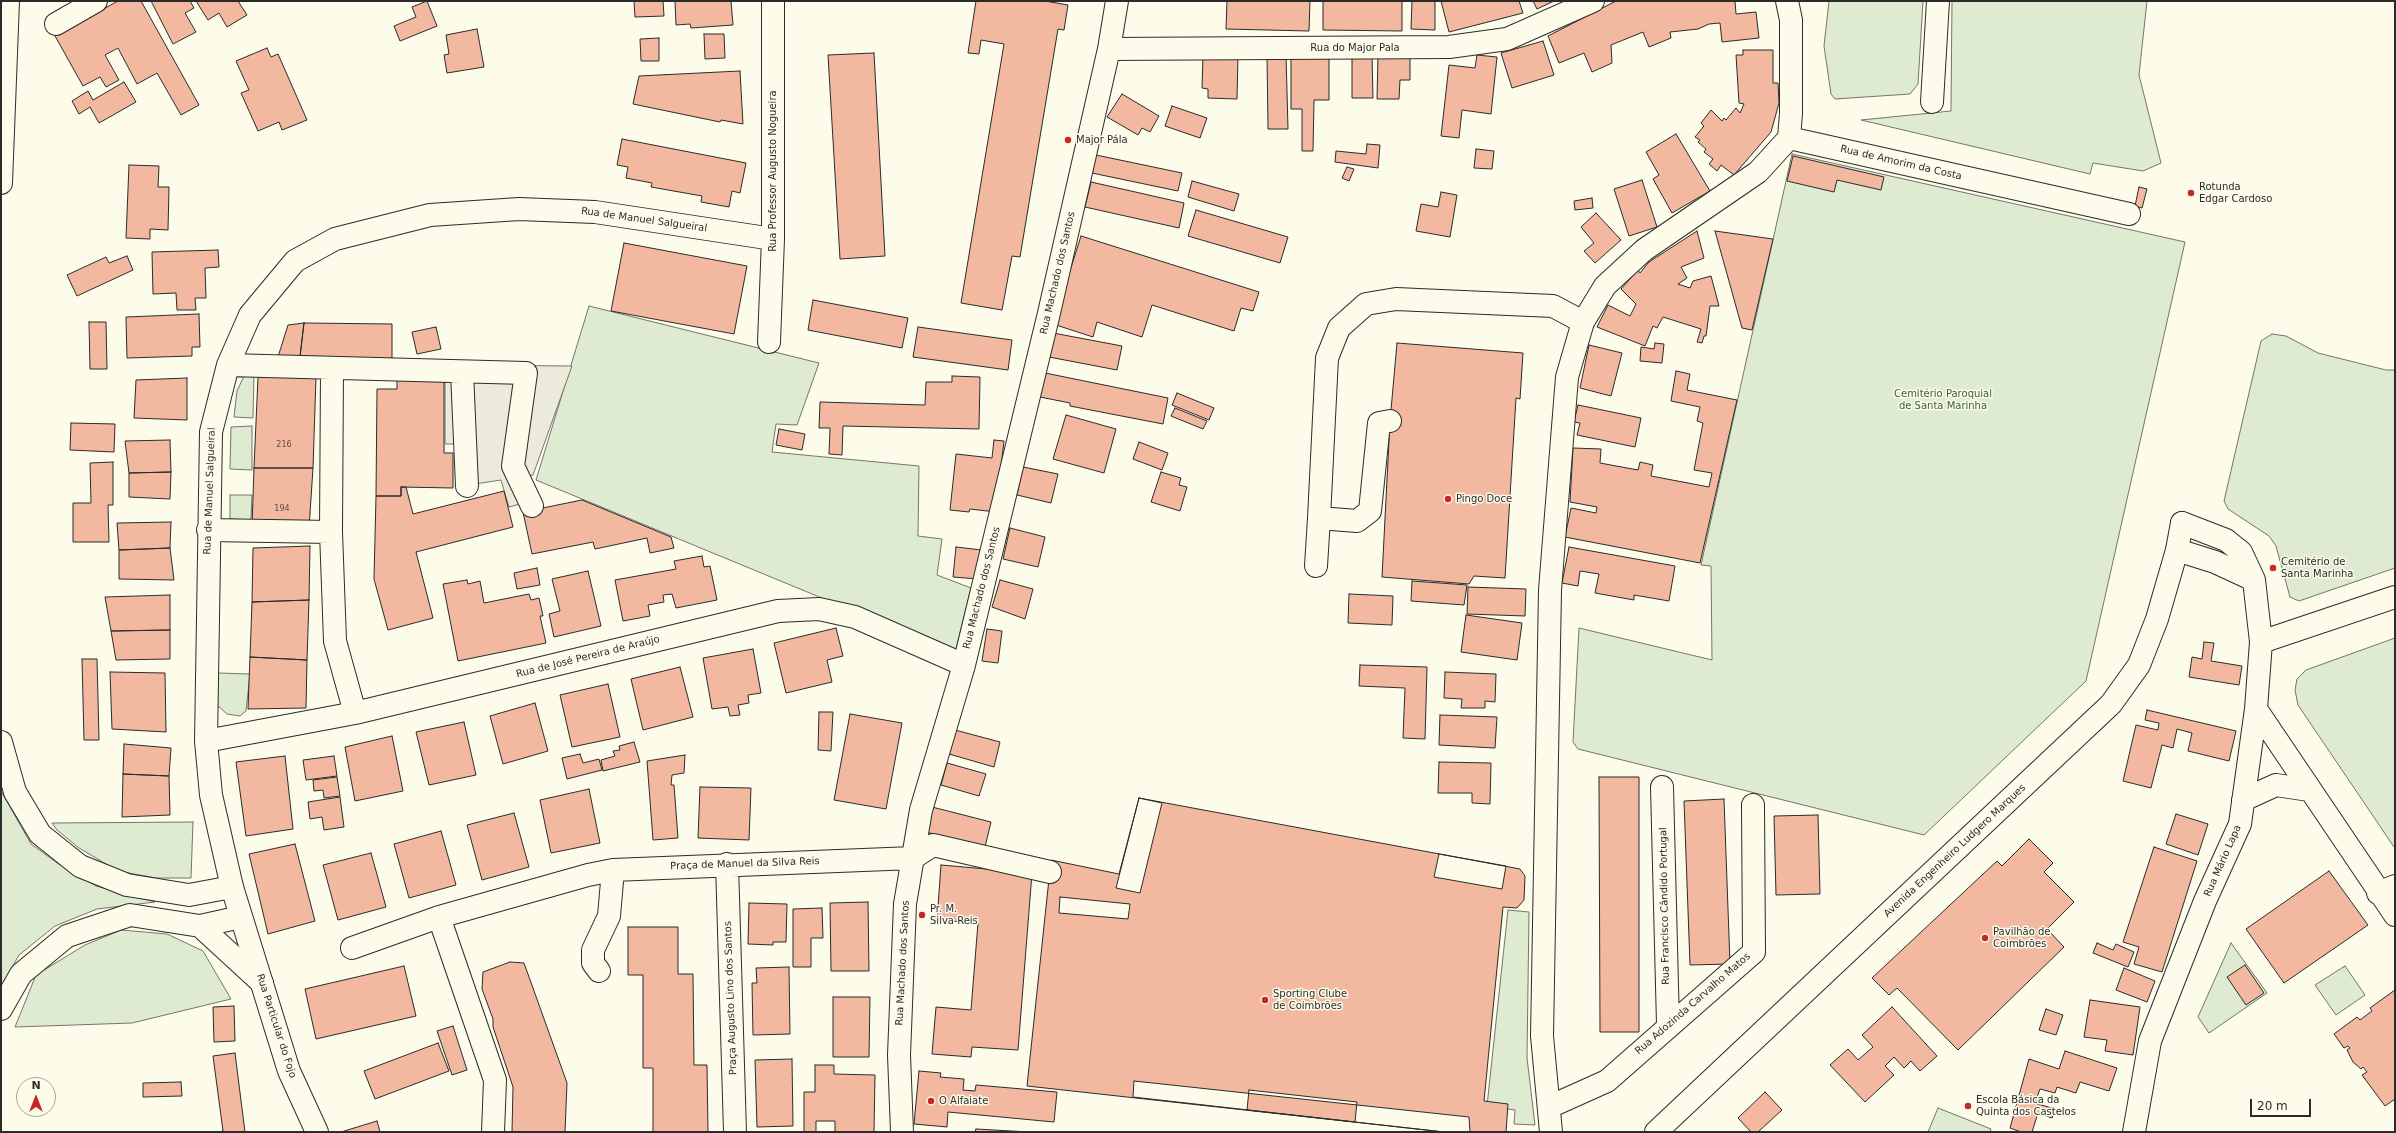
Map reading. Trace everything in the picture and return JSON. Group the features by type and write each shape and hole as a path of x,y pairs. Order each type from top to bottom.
{"main road":[{"path":"1,183 8,1"},
{"path":"56,24 96,1"},
{"name":"Rua Professor Augusto Nogueira","path":"769,342 773,238 773,1"},
{"name":"Rua Machado dos Santos","path":"902,1132 899,1039 905,904 921,810 964,665 1109,49 1117,1"},
{"name":"Rua do Major Pala","path":"1109,49 1448,47 1507,39 1593,1"},
{"path":"1932,102 1938,1"},
{"path":"1551,1132 1542,1036 1550,590 1567,377 1583,322 1605,286 1644,250 1758,172 1789,138 1791,113 1791,7"},
{"name":"Rua de Amorim da Costa","path":"1789,138 2129,214"},
{"name":"Rua de Manuel Salgueiral","path":"259,973 232,887 211,795 206,741 208,530 211,432 228,365 250,315 295,261 335,238 430,215 519,209 595,212 773,238"},
{"path":"1316,566 1327,358 1339,328 1366,304 1396,299 1553,306 1583,322"},
{"path":"228,365 332,369 526,373 513,466 532,506"},
{"path":"332,369 331,532 335,641 355,713"},
{"path":"462,372 467,486"},
{"path":"1319,518 1357,521 1370,511 1379,423 1390,421"},
{"name":"Avenida Engenheiro Ludgero Marques","path":"1656,1132 2111,704 2139,665 2157,619 2177,550 2182,523"},
{"name":"Rua Mário Lapa","path":"2134,1132 2150,1041 2205,901 2240,824 2256,709 2261,642 2254,580 2241,552 2226,540 2182,523"},
{"path":"208,530 331,532"},
{"path":"2177,550 2215,562 2254,580"},
{"path":"2261,642 2395,597"},
{"name":"Rua de José Pereira de Araújo","path":"206,741 355,713 778,611 819,609 855,617 964,665"},
{"path":"2256,709 2309,790 2387,889 2395,915"},
{"path":"1,742 15,792 40,834 80,866 127,886 189,895 232,887"},
{"path":"2243,800 2276,785 2309,790"},
{"name":"Rua Francisco Cândido Portugal","path":"1662,787 1668,1025"},
{"name":"Rua Adozinda Carvalho Matos","path":"1549,1107 1606,1081 1668,1025 1754,952 1753,805"},
{"path":"913,858 933,845 1050,872"},
{"name":"Praça de Manuel da Silva Reis","path":"352,948 439,917 588,875 613,870 727,864 913,858"},
{"name":"Praça Augusto Lino dos Santos","path":"727,864 734,1132"},
{"path":"599,971 593,963 593,950 609,916 613,870"},
{"path":"1,1009 21,974 67,936 130,915 200,926 241,917"},
{"path":"439,917 495,1080 493,1132"},
{"path":"200,926 259,973"},
{"name":"Rua Particular do Fojo","path":"259,973 289,1071 317,1132"}],"green space":[{"path":"1829,1 1923,1 1918,84 1910,94 1835,99 1831,94 1824,46"},
{"path":"1952,1 2147,1 2139,75 2161,163 2143,171 2093,163 2090,174 1861,120 1951,111"},
{"name":"Cemitério Paroquial de Santa Marinha","path":"1792,154 2185,242 2086,681 1924,835 1578,749 1573,742 1579,628 1712,660 1711,566 1701,565"},
{"path":"589,306 819,363 797,425 776,424 772,452 919,466 918,536 942,539 937,575 971,588 955,653 536,480"},
{"path":"2272,334 2286,336 2318,353 2386,370 2395,370 2395,568 2299,601 2290,597 2276,546 2269,536 2228,509 2224,501 2261,341"},
{"path":"245,374 254,374 253,418 234,417 237,391"},
{"path":"252,426 252,470 230,469 231,427"},
{"path":"230,495 252,495 251,520 230,519"},
{"path":"2395,638 2394,847 2298,705 2295,690 2297,679 2306,670"},
{"path":"218,673 250,674 246,711 240,716 227,714 217,705"},
{"path":"1,791 31,844 60,865 96,886 155,902 97,909 55,926 19,955 1,987"},
{"path":"193,822 191,878 156,878 118,871 79,848 57,830 52,823"},
{"path":"1508,910 1529,912 1527,1058 1535,1125 1514,1124 1515,1110 1487,1106"},
{"path":"121,930 167,934 203,951 231,999 132,1023 15,1027 36,975 85,945"},
{"path":"2231,943 2267,993 2209,1033 2198,1017"},
{"path":"2345,966 2365,995 2336,1015 2315,985"},
{"path":"1938,1108 1991,1129 1990,1132 1928,1132"}],"shaded area":[{"path":"445,365 572,366 533,475 513,478 520,504 509,507 501,480 475,484 471,444 445,444"}],"building":[{"path":"118,1 141,1 199,105 181,115 157,73 137,84 118,48 105,55 119,80 106,87 100,77 83,86 55,36"},
{"path":"151,1 190,1 194,8 185,13 196,32 173,44"},
{"path":"196,1 238,1 247,15 227,27 219,13 208,20"},
{"path":"427,1 437,26 400,41 394,26 416,17 412,7"},
{"path":"634,1 663,1 664,16 635,17"},
{"path":"675,1 731,1 733,25 691,28 690,24 676,25"},
{"path":"976,1 1045,1 1068,5 1064,30 1058,29 1020,257 1012,256 1002,310 961,303 1004,44 981,40 979,54 968,53"},
{"path":"1227,1 1310,1 1309,31 1226,29"},
{"path":"1323,1 1402,1 1402,31 1323,30"},
{"path":"1412,1 1435,1 1435,30 1411,29"},
{"path":"1441,1 1519,1 1523,13 1449,32"},
{"path":"1533,1 1554,1 1537,9"},
{"path":"1616,1 1735,1 1736,14 1756,12 1759,38 1722,42 1720,23 1709,24 1698,29 1670,32 1671,38 1649,47 1643,32 1611,45 1612,63 1592,72 1584,53 1559,63 1548,36"},
{"path":"477,29 484,67 447,73 444,55 449,54 446,35"},
{"path":"704,34 724,34 725,58 705,59"},
{"path":"659,38 659,61 641,61 640,39"},
{"path":"1543,41 1554,75 1512,88 1501,53"},
{"path":"267,48 271,57 278,54 307,120 282,130 279,122 258,131 241,93 249,90 236,61"},
{"path":"1743,50 1773,50 1773,83 1778,83 1779,103 1771,132 1734,175 1721,165 1717,171 1709,164 1713,159 1704,152 1706,149 1698,142 1700,140 1695,137 1704,126 1701,123 1711,110 1722,121 1724,118 1726,120 1736,108 1740,113 1744,104 1739,103 1736,55 1743,55"},
{"path":"874,53 885,256 840,259 828,55"},
{"path":"1203,55 1238,56 1237,99 1208,98 1208,89 1202,88"},
{"path":"1267,55 1286,55 1288,129 1268,129"},
{"path":"1477,55 1497,57 1491,114 1462,110 1459,138 1441,136 1449,65 1475,68"},
{"path":"1291,56 1329,56 1329,100 1314,100 1313,151 1302,151 1302,109 1291,109"},
{"path":"1352,56 1372,56 1373,98 1352,98"},
{"path":"1378,56 1410,57 1410,80 1400,80 1399,99 1377,99"},
{"path":"740,71 743,124 721,120 720,122 633,104 639,76"},
{"path":"124,82 136,102 99,123 90,107 79,114 72,101 88,91 93,100"},
{"path":"1122,94 1159,116 1150,132 1142,128 1138,135 1107,117"},
{"path":"1172,106 1207,118 1200,138 1165,126"},
{"path":"1676,134 1710,191 1672,213 1653,179 1659,175 1646,152"},
{"path":"622,139 746,163 740,193 732,191 729,207 701,202 702,196 651,187 652,183 626,178 628,167 617,165"},
{"path":"1367,144 1380,145 1378,168 1335,162 1336,151 1366,154"},
{"path":"1476,149 1494,151 1492,169 1474,168"},
{"path":"1096,155 1182,173 1178,191 1092,173"},
{"path":"1793,156 1884,177 1881,190 1837,180 1834,192 1787,181"},
{"path":"129,165 159,166 158,187 169,187 168,230 150,229 150,239 126,238"},
{"path":"1347,167 1354,169 1349,181 1342,178"},
{"path":"1642,180 1657,227 1629,236 1614,189"},
{"path":"1192,181 1239,194 1234,211 1188,197"},
{"path":"1091,182 1184,203 1179,228 1085,207"},
{"path":"2139,187 2147,189 2142,208 2135,206"},
{"path":"1441,192 1457,195 1450,237 1416,231 1421,204 1438,207"},
{"path":"1592,198 1593,208 1575,210 1574,201"},
{"path":"1196,210 1288,237 1280,263 1188,236"},
{"path":"1596,213 1621,240 1595,263 1584,251 1594,243 1581,227"},
{"path":"1697,231 1704,258 1681,267 1687,278 1678,284 1690,288 1693,281 1711,276 1719,306 1710,306 1706,336 1704,336 1702,343 1697,342 1701,329 1663,317 1657,328 1653,326 1645,346 1597,327 1608,305 1630,316 1636,304 1621,289 1638,270 1640,273 1649,262"},
{"path":"1715,231 1773,239 1752,330 1742,328"},
{"path":"1081,236 1259,292 1253,311 1241,308 1234,331 1152,305 1142,337 1097,322 1093,337 1053,324"},
{"path":"624,243 747,266 734,334 611,311"},
{"path":"218,250 219,267 205,268 206,298 195,298 196,310 177,310 176,293 153,294 152,252"},
{"path":"127,256 133,270 77,296 67,275 106,257 109,263"},
{"path":"813,300 908,318 902,348 808,330"},
{"path":"199,314 200,347 192,347 192,356 127,358 126,317"},
{"path":"89,322 106,322 107,369 90,369"},
{"path":"304,323 392,324 392,364 299,365"},
{"path":"304,323 299,365 277,360 288,325"},
{"path":"436,327 441,349 417,354 412,332"},
{"path":"918,327 1012,340 1008,370 913,357"},
{"path":"1053,333 1122,346 1117,370 1049,357"},
{"name":"Pingo Doce","path":"1397,343 1523,353 1520,399 1516,398 1505,578 1474,576 1469,584 1382,577 1390,421"},
{"path":"1655,343 1664,344 1662,363 1640,361 1641,347 1654,349"},
{"path":"1589,345 1622,353 1611,396 1580,388"},
{"path":"1676,371 1690,374 1687,390 1737,400 1700,563 1565,537 1571,508 1596,513 1597,507 1570,502 1573,448 1601,449 1600,463 1638,470 1640,462 1653,465 1651,476 1709,487 1712,473 1694,470 1703,423 1697,421 1700,407 1671,401"},
{"path":"1045,373 1168,398 1163,424 1070,406 1070,403 1040,397"},
{"path":"952,376 980,377 979,429 843,426 842,455 829,454 830,428 819,428 820,402 925,405 926,382 952,382"},
{"path":"258,377 316,377 313,468 254,468"},
{"path":"397,377 444,377 444,453 453,453 453,488 401,487 401,496 376,496 377,389 397,389"},
{"path":"187,378 187,420 134,418 136,380"},
{"path":"1177,393 1214,408 1209,420 1172,405"},
{"path":"1578,405 1641,418 1635,447 1577,435 1580,423 1574,422"},
{"path":"1175,408 1207,421 1203,429 1171,416"},
{"path":"1066,415 1116,429 1104,473 1053,459"},
{"path":"71,423 115,424 114,452 70,450"},
{"path":"779,429 805,434 802,450 776,445"},
{"path":"170,440 171,472 129,473 125,441"},
{"path":"994,440 1004,441 996,512 970,509 969,512 950,510 956,454 992,458"},
{"path":"1139,442 1168,453 1162,470 1133,459"},
{"path":"113,462 113,505 108,505 109,542 73,542 73,503 91,503 90,463"},
{"path":"1023,467 1058,474 1051,503 1017,495"},
{"path":"254,468 313,468 309,528 252,527"},
{"path":"171,472 170,499 129,497 129,473"},
{"path":"1161,472 1181,478 1179,485 1187,487 1180,511 1151,502"},
{"path":"401,487 406,487 413,514 504,491 513,527 416,552 433,618 388,630 374,579 376,496 401,496"},
{"path":"582,500 671,537 674,548 650,553 647,538 595,549 593,542 532,554 523,512"},
{"path":"171,522 170,548 119,550 117,523"},
{"path":"1010,528 1045,537 1038,567 1003,559"},
{"path":"310,546 309,600 252,602 253,548"},
{"path":"956,547 982,550 979,579 953,577"},
{"path":"1569,547 1675,566 1669,601 1634,595 1634,600 1595,593 1599,574 1580,571 1578,586 1562,583"},
{"path":"170,548 174,580 119,579 119,550"},
{"path":"702,556 704,567 710,566 717,600 676,608 672,594 663,595 664,602 648,605 650,616 623,621 615,580 676,569 674,561"},
{"path":"537,568 540,585 517,589 514,573"},
{"path":"588,571 601,626 554,637 549,614 560,611 552,579"},
{"path":"467,580 468,584 480,581 484,603 529,594 531,600 539,598 543,616 540,616 546,643 458,661 443,584"},
{"path":"1000,580 1033,589 1025,619 992,607"},
{"path":"1412,581 1467,585 1464,605 1411,601"},
{"path":"1468,587 1526,589 1525,616 1467,614"},
{"path":"1349,594 1393,596 1392,625 1348,623"},
{"path":"170,595 170,630 111,631 105,597"},
{"path":"309,600 307,660 250,657 252,602"},
{"path":"1466,615 1522,623 1517,660 1461,652"},
{"path":"836,628 843,656 827,660 832,682 786,693 774,643"},
{"path":"987,629 1002,631 998,663 982,661"},
{"path":"170,630 170,659 116,660 111,631"},
{"path":"2204,642 2214,643 2211,661 2242,666 2239,685 2189,677 2192,657 2202,659"},
{"path":"753,649 761,693 748,695 749,703 738,705 740,715 730,716 728,707 712,709 703,658"},
{"path":"250,657 307,660 306,708 248,709"},
{"path":"82,659 97,659 99,740 84,740"},
{"path":"1360,665 1427,667 1425,739 1403,738 1405,688 1359,686"},
{"path":"680,667 693,717 643,730 631,679"},
{"path":"110,672 165,673 166,732 112,729"},
{"path":"1445,672 1496,674 1495,702 1485,701 1485,708 1461,708 1462,699 1444,698"},
{"path":"608,684 620,737 572,747 560,695"},
{"path":"535,703 548,751 503,764 490,716"},
{"path":"2147,710 2236,731 2229,761 2188,751 2192,733 2177,729 2173,748 2162,745 2151,788 2123,781 2136,725 2158,730 2159,723 2145,720"},
{"path":"819,712 833,712 831,751 818,750"},
{"path":"850,714 902,723 886,809 834,800"},
{"path":"1440,715 1497,717 1495,748 1439,745"},
{"path":"464,722 476,775 429,785 416,732"},
{"path":"955,730 1000,742 994,767 949,754"},
{"path":"392,736 403,791 355,801 345,747"},
{"path":"634,742 640,762 603,771 601,760 615,756 613,751 620,750 619,746"},
{"path":"124,744 171,748 169,776 123,774"},
{"path":"580,754 583,763 599,759 602,770 567,779 562,758"},
{"path":"685,755 684,773 672,775 671,785 674,785 678,838 653,840 647,761"},
{"path":"285,756 293,829 246,836 236,762"},
{"path":"334,756 337,776 306,780 303,760"},
{"path":"1439,762 1491,763 1490,804 1472,803 1472,793 1438,793"},
{"path":"947,763 986,774 979,796 941,785"},
{"path":"123,774 169,776 170,815 122,817"},
{"path":"337,777 340,796 324,798 323,790 314,791 313,780"},
{"path":"1599,777 1639,777 1639,1032 1600,1032"},
{"path":"700,787 751,788 749,840 698,838"},
{"path":"589,789 600,843 551,853 540,800"},
{"path":"340,797 344,827 324,830 322,817 310,819 308,802"},
{"name":"Sporting Clube de Coimbrões","path":"1139,798 1520,869 1525,876 1524,900 1517,908 1503,907 1484,1101 1508,1104 1506,1132 1444,1132 1027,1086 1051,860 1119,874"},
{"path":"1139,798 1162,803 1140,893 1116,888"},
{"path":"1724,799 1730,964 1690,965 1684,801"},
{"path":"932,807 991,822 985,847 926,832"},
{"path":"514,813 529,867 482,880 467,825"},
{"path":"2176,814 2208,824 2198,855 2166,844"},
{"path":"1818,815 1820,894 1776,895 1774,816"},
{"path":"441,831 456,885 409,898 394,844"},
{"name":"Pavilhão de Coimbrões","path":"2029,839 2053,863 2044,872 2074,902 2047,929 2064,947 1958,1050 1897,988 1889,995 1872,978 1997,861 2002,866"},
{"path":"295,844 315,921 268,934 249,854"},
{"path":"2154,847 2197,861 2162,972 2134,964 2139,947 2123,942"},
{"path":"371,853 386,907 338,920 323,865"},
{"path":"1439,854 1506,866 1502,889 1434,877"},
{"path":"941,865 1032,873 1018,1050 972,1047 971,1057 932,1054 936,1007 971,1010 978,923 937,920"},
{"path":"2329,871 2368,925 2284,983 2246,929"},
{"path":"1060,897 1130,904 1128,919 1059,913"},
{"path":"868,902 869,971 831,971 830,903"},
{"path":"749,903 787,904 786,942 773,942 773,945 748,944"},
{"path":"822,908 823,938 811,938 811,967 793,967 793,909"},
{"path":"628,927 678,927 678,974 693,974 694,1065 707,1065 708,1132 653,1132 653,1068 643,1068 643,975 628,975"},
{"path":"2097,943 2113,950 2116,944 2134,952 2128,967 2093,953"},
{"path":"510,962 524,963 567,1083 565,1132 512,1132 513,1087 493,1027 493,1019 482,989 483,972"},
{"path":"2245,965 2264,993 2246,1005 2227,977"},
{"path":"404,966 416,1016 316,1039 305,989"},
{"path":"789,967 790,1034 753,1035 752,983 757,983 756,968"},
{"path":"2124,968 2155,981 2147,1002 2116,990"},
{"path":"2395,990 2395,1099 2385,1106 2362,1075 2367,1072 2363,1067 2361,1069 2353,1062 2347,1050 2350,1048 2348,1046 2344,1048 2334,1034 2357,1017 2360,1020 2372,1011 2370,1008"},
{"path":"833,997 870,997 869,1057 833,1057"},
{"path":"2090,1000 2140,1007 2133,1055 2105,1051 2107,1040 2084,1037"},
{"path":"234,1006 235,1041 214,1042 213,1007"},
{"path":"1892,1007 1937,1056 1920,1071 1911,1061 1904,1068 1894,1057 1885,1066 1894,1075 1865,1102 1830,1065 1848,1049 1858,1060 1873,1047 1862,1035"},
{"path":"2046,1009 2063,1015 2056,1035 2039,1030"},
{"path":"453,1026 467,1070 452,1075 437,1031"},
{"path":"438,1043 449,1071 375,1099 364,1071"},
{"path":"2065,1051 2117,1068 2109,1091 2080,1082 2076,1093 2057,1087 2055,1093 2040,1089 2035,1103 2055,1109 2052,1118 2038,1113 2032,1132 2021,1132 2010,1128 2029,1059 2059,1069"},
{"path":"235,1053 245,1132 219,1132 223,1131 213,1056"},
{"path":"792,1059 793,1126 757,1127 755,1060"},
{"path":"815,1065 834,1065 834,1074 875,1075 874,1132 835,1132 835,1121 816,1121 816,1132 804,1132 804,1092 815,1092"},
{"path":"919,1071 941,1073 940,1077 964,1079 963,1090 975,1091 976,1085 1057,1092 1054,1122 948,1112 947,1127 914,1124"},
{"path":"1134,1081 1469,1117 1470,1132 1444,1132 1133,1097"},
{"path":"181,1082 182,1096 143,1097 143,1083"},
{"path":"1249,1090 1357,1102 1355,1122 1247,1110"},
{"path":"1765,1092 1782,1110 1758,1132 1751,1132 1738,1118"},
{"path":"377,1121 380,1132 341,1132"},
{"path":"976,1129 1029,1132 975,1132"}],"place":[{"name":"Major Pála","path":"1068,140"},
{"name":"Rotunda Edgar Cardoso","path":"2191,193"},
{"name":"Pingo Doce","path":"1448,499"},
{"name":"Cemitério de Santa Marinha","path":"2273,568"},
{"name":"Pr. M. Silva Reis","path":"922,915"},
{"name":"Pavilhão de Coimbrões","path":"1985,938"},
{"name":"Sporting Clube de Coimbrões","path":"1265,1000"},
{"name":"O Alfaiate","path":"931,1101"},
{"name":"Escola Básica da Quinta dos Castelos","path":"1968,1106"}]}
